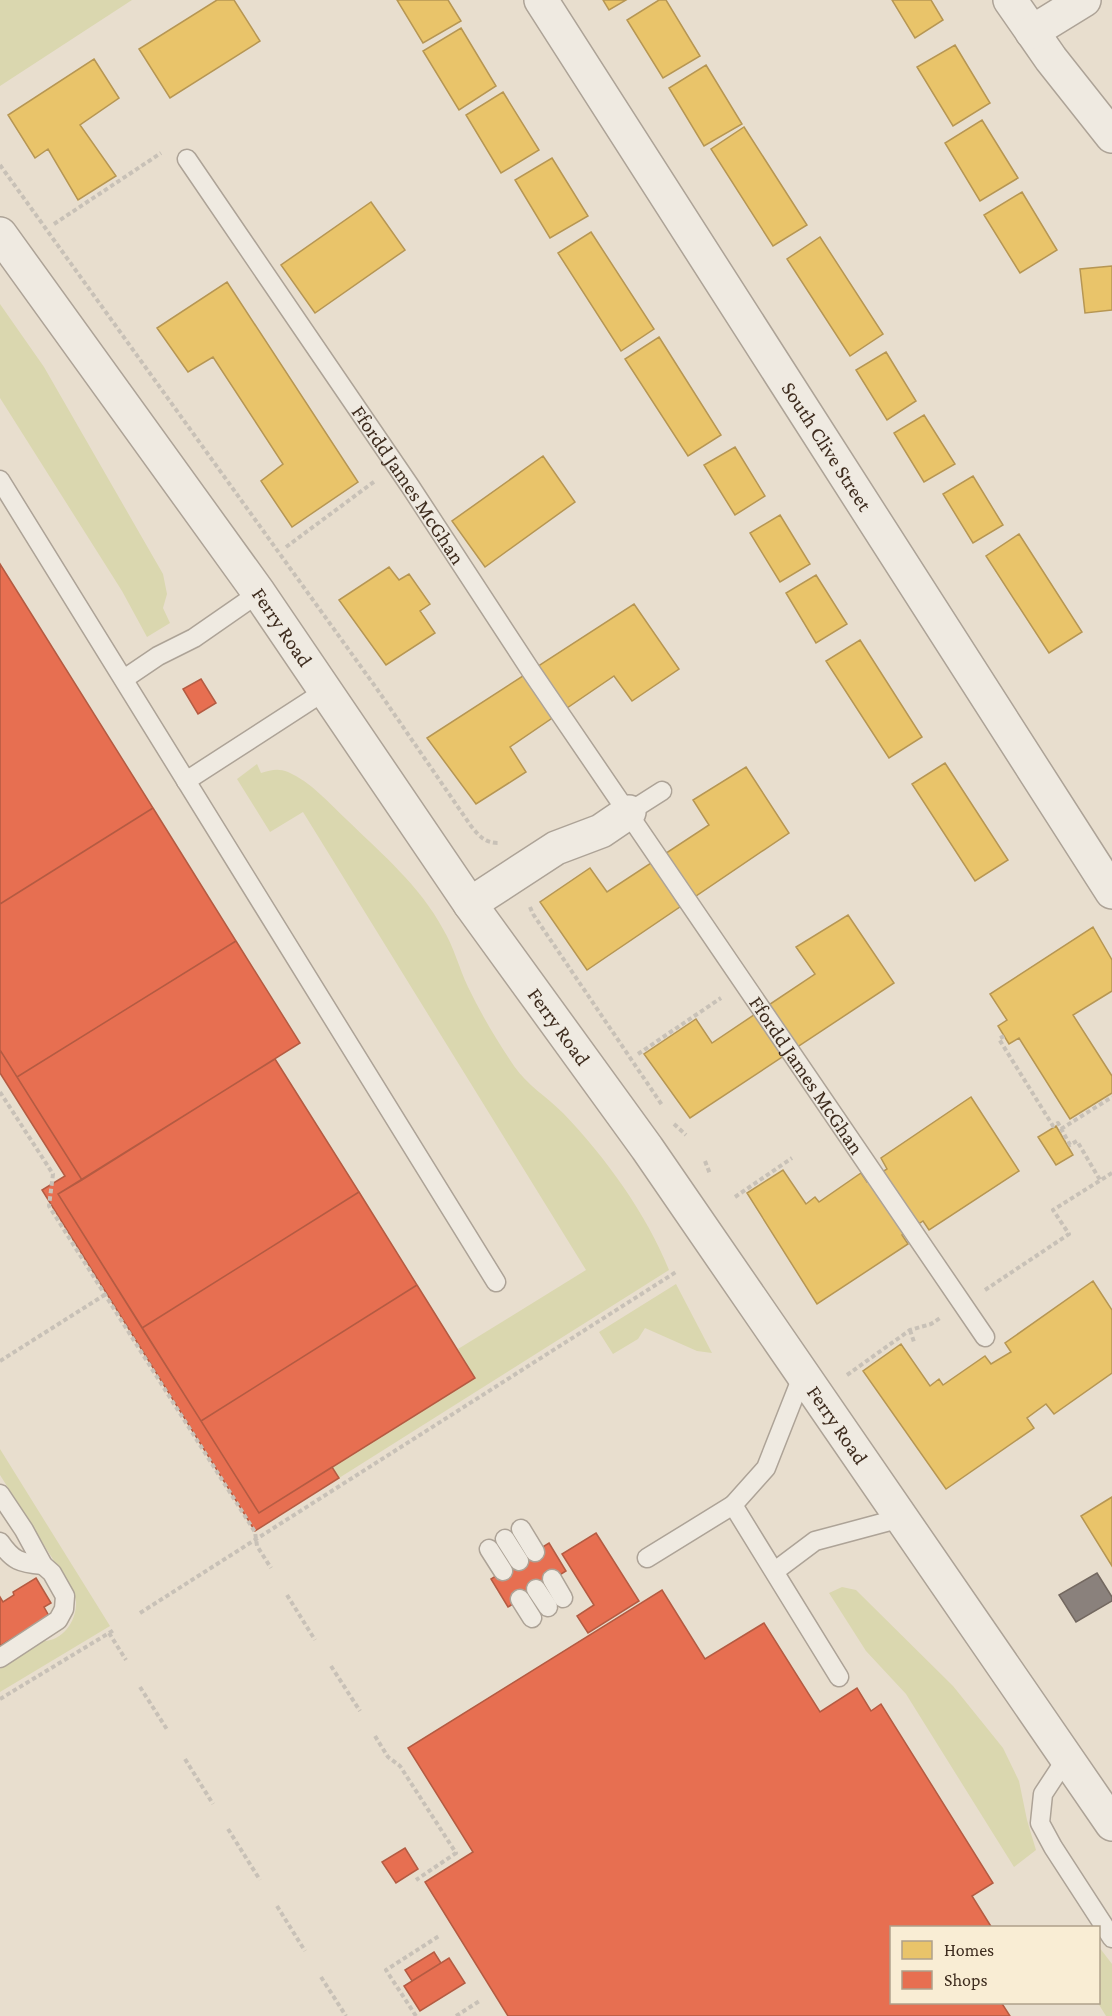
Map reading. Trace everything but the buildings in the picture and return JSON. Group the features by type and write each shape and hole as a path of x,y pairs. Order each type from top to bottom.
{"street":[{"name":"South Clive Street","path":"541,0 1112,892"},
{"path":"1010,0 1112,136"},
{"path":"1032,32 1084,0"},
{"name":"Ferry Road","path":"0,234 259,594 470,904 647,1148 1112,1824"},
{"path":"470,904 556,848 601,831 629,812"}],"lane":[{"name":"Ffordd James McGhan","path":"187,159 396,466 531,671 985,1337"},
{"path":"0,480 496,1282"},
{"path":"124,679 158,656 194,638 259,594"},
{"path":"186,781 325,691"},
{"path":"629,812 662,791"},
{"path":"647,1558 733,1505 766,1468 803,1374"},
{"path":"0,1494 24,1530 43,1565 52,1573 65,1596 64,1609 58,1620 0,1658"},
{"path":"733,1505 838,1677"},
{"path":"775,1571 815,1541 902,1518"},
{"path":"505,1539 527,1557 521,1529"},
{"path":"0,1542 9,1556 24,1564 43,1565"},
{"path":"489,1549 503,1571"},
{"path":"544,1584 555,1603"},
{"path":"520,1599 531,1618"},
{"path":"1066,1760 1043,1794 1040,1822 1053,1847 1112,1938"}],"path":[{"path":"54,224 161,153"},
{"path":"0,165 377,689 471,826 480,838 491,843 504,843"},
{"path":"286,547 396,466"},
{"path":"528,901 533,915 662,1106"},
{"path":"638,1054 744,983"},
{"path":"1004,1036 999,1039 1053,1125 1058,1123 1070,1145 1077,1141 1100,1180"},
{"path":"0,1092 53,1174 50,1206 249,1522 255,1532 257,1546 271,1568"},
{"path":"1060,1129 1112,1097"},
{"path":"668,1115 686,1135"},
{"path":"735,1197 792,1158"},
{"path":"847,1375 910,1330 931,1324 1069,1234 1053,1210 1112,1173"},
{"path":"140,1613 676,1272"},
{"path":"0,1361 106,1294"},
{"path":"910,1330 914,1342"},
{"path":"287,1595 315,1640"},
{"path":"0,1699 114,1630"},
{"path":"109,1632 126,1660"},
{"path":"331,1666 360,1711"},
{"path":"140,1687 168,1731"},
{"path":"375,1736 388,1757 400,1766 456,1853 416,1880"},
{"path":"185,1759 213,1804"},
{"path":"228,1829 260,1880"},
{"path":"278,1906 304,1951"},
{"path":"416,2016 386,1970 439,1936"},
{"path":"321,1977 346,2016"},
{"path":"456,2016 481,2000"}],"shaded area":[{"path":"0,0 132,0 0,86"},
{"path":"0,304 44,367 163,574 167,594 163,608 170,623 147,637 122,591 0,398"},
{"path":"257,764 261,773 274,770 284,771 312,787 412,885 434,913 447,936 473,997 508,1057 519,1073 579,1130 609,1167 637,1207 669,1270 339,1478 332,1467 475,1378 458,1349 586,1270 303,812 270,832 237,779"},
{"path":"676,1284 712,1353 697,1351 645,1328 638,1339 613,1354 599,1332"},
{"path":"0,1449 110,1626 0,1692 0,1669 44,1641 63,1633 74,1616 76,1602 71,1588 0,1475"},
{"path":"842,1587 856,1590 953,1686 1003,1748 1019,1781 1036,1850 1014,1867 906,1694 866,1651 829,1593"},
{"path":"1100,1948 1112,1964 1112,2016 1106,2016 1099,2004"}]}
